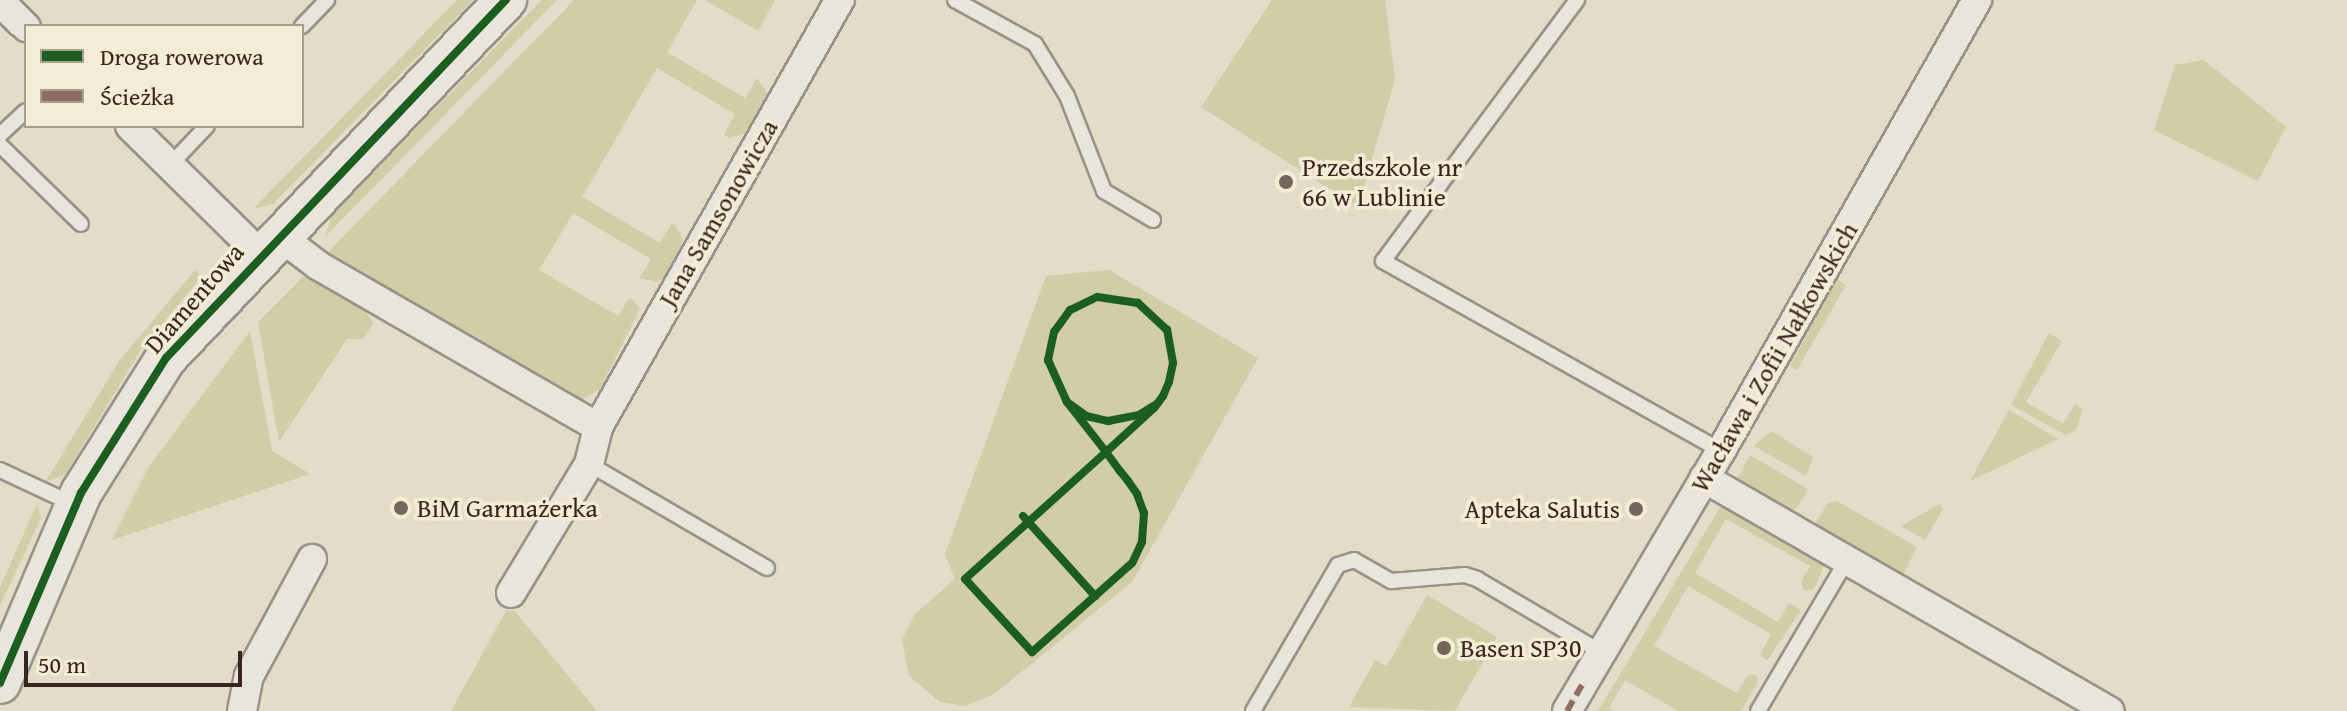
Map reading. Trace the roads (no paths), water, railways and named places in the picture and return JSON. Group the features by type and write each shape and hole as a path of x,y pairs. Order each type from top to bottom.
{"street":[{"name":"Diamentowa","path":"0,683 76,505 120,425 166,358 269,244 506,0"},
{"name":"Jana Samsonowicza","path":"511,593 589,464 598,427 840,0"},
{"name":"Wacława i Zofii Nałkowskich","path":"1567,711 1721,451 1977,0"},
{"path":"0,2 24,25"},
{"path":"132,128 269,244 319,266 598,427"},
{"path":"1704,478 2110,711"},
{"path":"242,711 249,676 312,559"}],"lane":[{"path":"304,24 327,0"},
{"path":"955,0 1035,44 1067,96 1104,191 1153,220"},
{"path":"1577,0 1383,261 1656,408 1721,451"},
{"path":"0,135 24,113"},
{"path":"171,164 205,128"},
{"path":"0,145 81,224"},
{"path":"589,464 767,568"},
{"path":"0,470 76,505"},
{"path":"1253,711 1338,565 1354,560 1391,581 1465,575 1601,652"},
{"path":"1758,711 1847,560"}],"place":[{"name":"Przedszkole nr 66 w Lublinie","path":"1286,182"},
{"name":"BiM Garmażerka","path":"401,508"},
{"name":"Apteka Salutis","path":"1636,509"},
{"name":"Basen SP30","path":"1444,648"}]}
